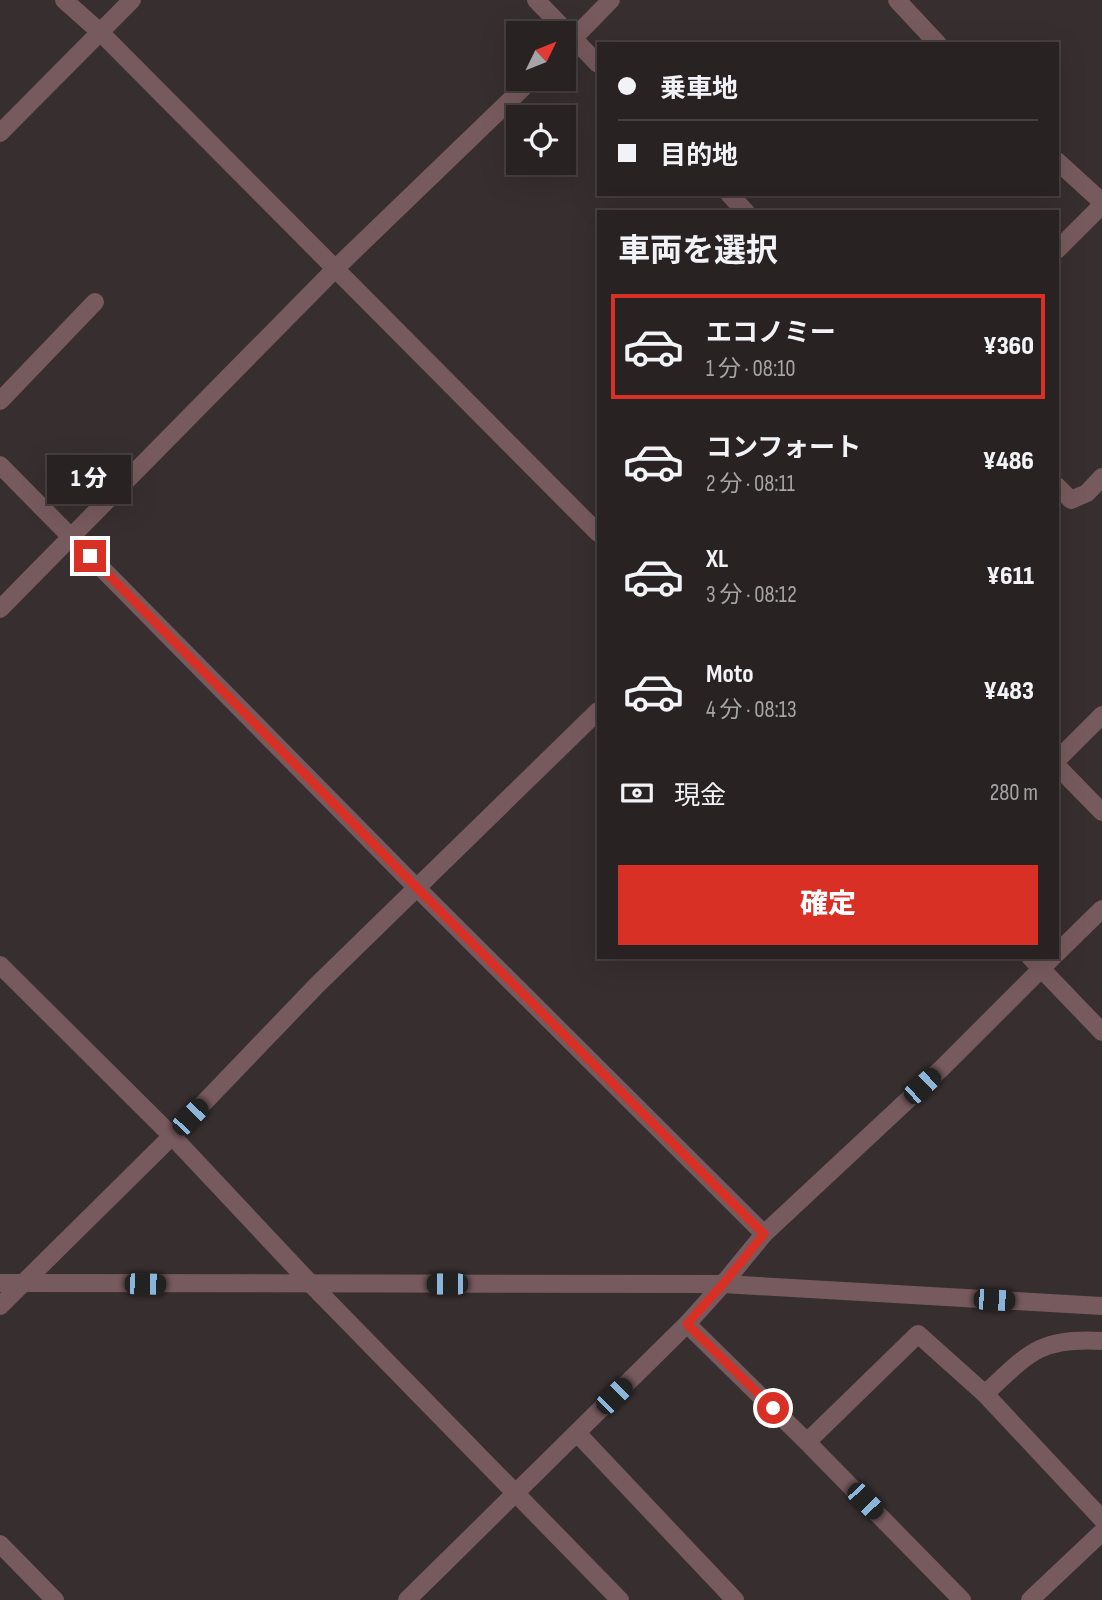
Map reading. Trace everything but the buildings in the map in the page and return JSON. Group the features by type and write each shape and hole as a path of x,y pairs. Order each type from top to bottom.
{"street":[{"path":"64,0 100,32 597,532"},
{"path":"0,133 132,0"},
{"path":"536,0 552,21"},
{"path":"576,36 611,0"},
{"path":"898,0 936,42"},
{"path":"576,48 597,63"},
{"path":"0,608 336,268 520,91"},
{"path":"1059,163 1102,204 1059,248"},
{"path":"731,196 744,210"},
{"path":"0,401 95,302"},
{"path":"0,465 417,888 764,1234"},
{"path":"1059,488 1071,500 1087,493 1102,477"},
{"path":"0,1306 172,1136 317,985 597,712"},
{"path":"1059,758 1102,715"},
{"path":"1059,768 1102,812"},
{"path":"1059,951 1102,909"},
{"path":"407,1600 687,1324 764,1234 942,1068 1042,961 1102,1032"},
{"path":"0,965 172,1136 620,1600"},
{"path":"0,1283 723,1284 1102,1306"},
{"path":"687,1324 962,1600"},
{"path":"807,1442 918,1334 985,1394 1102,1519"},
{"path":"985,1394 1028,1354 1074,1339 1102,1341"},
{"path":"577,1433 735,1600"},
{"path":"1030,1600 1102,1532"},
{"path":"0,1544 55,1600"}],"route":[{"path":"90,556 417,888 764,1234 687,1324 773,1408"}]}
